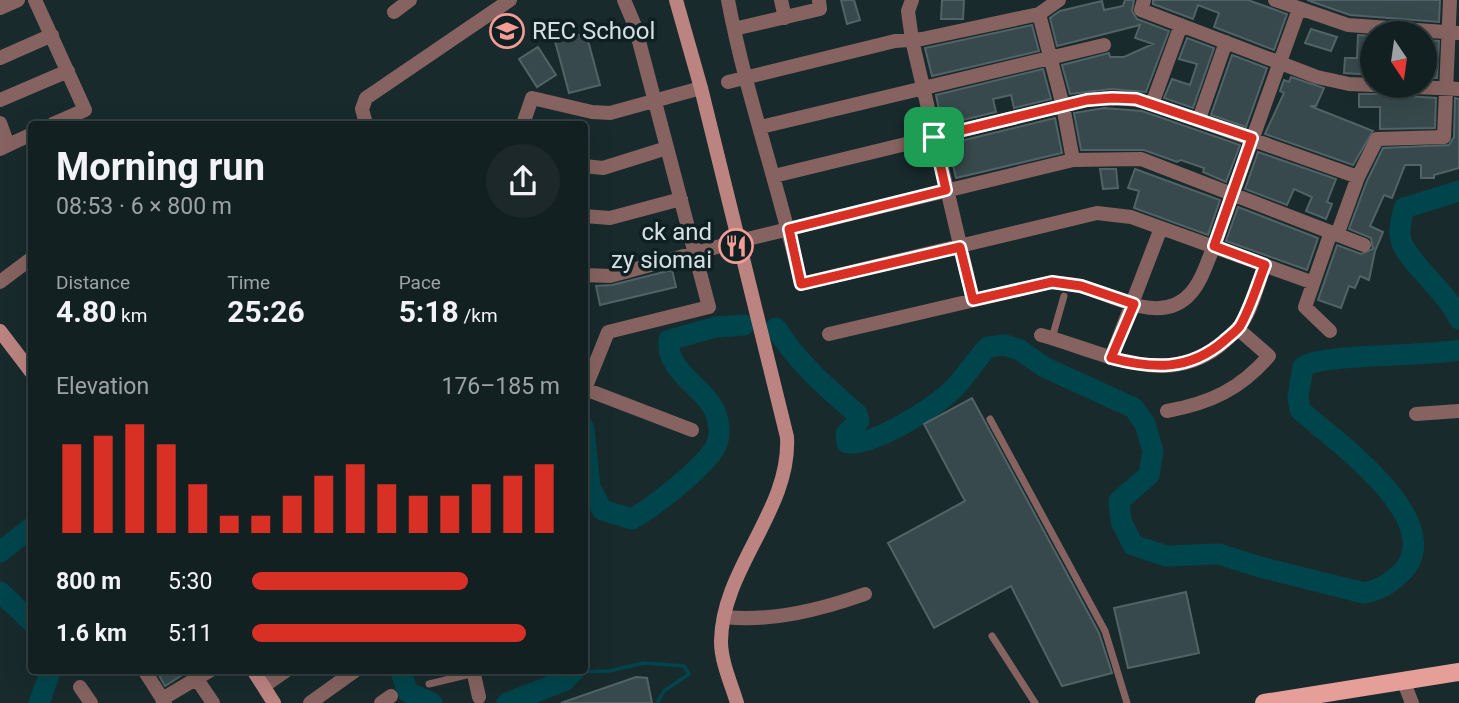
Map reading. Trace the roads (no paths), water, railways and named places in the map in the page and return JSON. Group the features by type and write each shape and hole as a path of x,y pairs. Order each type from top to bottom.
{"main road":[{"path":"1264,703 1459,672"}],"street":[{"path":"0,8 18,0"},
{"path":"35,0 85,110 60,121"},
{"path":"394,12 410,0"},
{"path":"365,121 362,110 366,98 510,0"},
{"path":"588,382 608,332 709,307 635,26 624,0"},
{"path":"676,0 701,88 784,418 788,457 780,485 724,617 723,658 737,703"},
{"path":"729,0 745,78 789,229 801,284 1097,213 1131,217 1311,282"},
{"path":"781,0 785,18"},
{"path":"734,30 820,9 819,0"},
{"path":"912,0 908,10 912,40 973,300"},
{"path":"728,82 895,41 912,40 1039,14 1059,0"},
{"path":"1143,0 1141,10 1328,79 1360,83"},
{"path":"1275,0 1358,27 1454,32"},
{"path":"1330,331 1305,307 1311,282 1358,177 1380,137 1444,137 1453,89 1454,32 1450,0"},
{"path":"829,334 1052,282 1081,286 1134,304 1160,309 1189,296 1200,280 1214,246 1299,9"},
{"path":"1039,14 1052,58 1073,160"},
{"path":"1153,104 1181,25"},
{"path":"0,58 52,35"},
{"path":"1199,119 1226,42"},
{"path":"761,127 1104,45"},
{"path":"0,100 68,71"},
{"path":"524,121 532,98 592,112 610,113 701,88"},
{"path":"774,176 1063,106 1112,98 1136,99 1153,104 1358,177"},
{"path":"0,123 4,147 28,136"},
{"path":"588,166 603,168 667,148"},
{"path":"588,275 610,276 739,241 1073,160 1141,159 1364,245"},
{"path":"588,216 610,218 681,199"},
{"path":"1111,358 1161,228"},
{"path":"0,282 28,261"},
{"path":"1053,354 1051,338 1142,366 1191,363 1212,351 1238,329 1265,265"},
{"path":"1167,411 1197,406 1224,395 1252,376 1269,356 1238,329"},
{"path":"0,331 28,368"},
{"path":"588,390 692,430"},
{"path":"1416,414 1459,411"},
{"path":"724,617 766,618 837,604 865,594"},
{"path":"147,674 161,702 204,674"},
{"path":"256,674 274,703"},
{"path":"264,686 281,674"},
{"path":"310,703 350,674"},
{"path":"478,674 479,697"},
{"path":"196,678 213,703"},
{"path":"1403,681 1412,703"},
{"path":"80,687 91,703"}],"lane":[{"path":"1051,338 1064,296"},
{"path":"990,419 1105,631 1127,703"},
{"path":"992,636 1035,703"},
{"path":"429,684 467,674"}],"waterway":[{"path":"1459,191 1404,208 1400,232 1404,248 1410,257 1446,298 1459,319"},
{"path":"588,467 590,487 602,510 632,519 689,477 715,448 719,427 714,410 706,398 672,360 669,340 716,327 744,325"},
{"path":"776,328 803,363 857,414 859,421 846,434 847,443 857,443 885,433 928,409 954,388 988,347 1005,345 1020,350 1044,367 1134,408 1145,424 1153,451 1149,475 1119,501 1121,521 1133,545 1166,556 1219,554 1364,593 1384,586 1401,573 1413,553 1412,531 1400,507 1382,484 1300,410 1298,397 1303,367 1330,359 1459,350"},
{"path":"0,552 28,530"},
{"path":"0,592 28,618"},
{"path":"588,672 609,671 644,663 684,666 689,674 664,691 657,703"},
{"path":"39,703 50,674"},
{"path":"401,674 408,692 432,703"},
{"path":"507,703 564,681 571,674"}],"place":[{"name":"REC School","path":"507,31"},
{"name":"ck and zy siomai","path":"736,246"}]}
